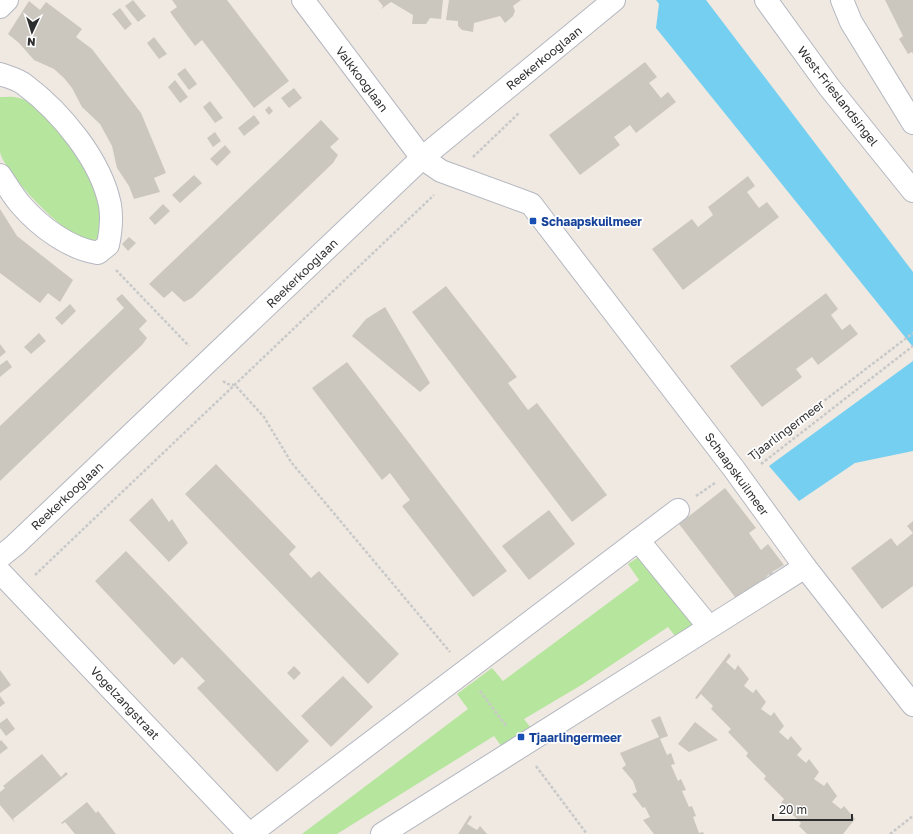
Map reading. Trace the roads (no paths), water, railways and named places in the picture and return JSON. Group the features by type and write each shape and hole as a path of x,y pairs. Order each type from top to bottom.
{"street":[{"path":"0,7 7,0"},
{"name":"Valkkooglaan","path":"303,0 422,158"},
{"name":"Reekerkooglaan","path":"0,557 16,545 422,158 614,0"},
{"name":"West-Frieslandsingel","path":"766,0 829,87 913,191"},
{"path":"842,0 850,22 913,123"},
{"path":"0,74 24,84 59,114 82,143 100,177 110,205 111,226 108,245 98,253 74,246 45,227 21,206 0,175"},
{"name":"Schaapskuilmeer","path":"422,158 441,171 531,204 738,474 805,567 913,705"},
{"path":"250,834 466,672 678,510"},
{"path":"638,540 708,628"},
{"path":"382,834 805,567"},
{"name":"Vogelzangstraat","path":"0,572 250,834"}],"water":[{"path":"656,0 706,0 913,272 913,347 656,28 659,4"},
{"path":"913,361 913,451 855,463 799,501 769,466"}],"place":[{"name":"Schaapskuilmeer","path":"533,221"},
{"name":"Tjaarlingermeer","path":"521,737"}]}
